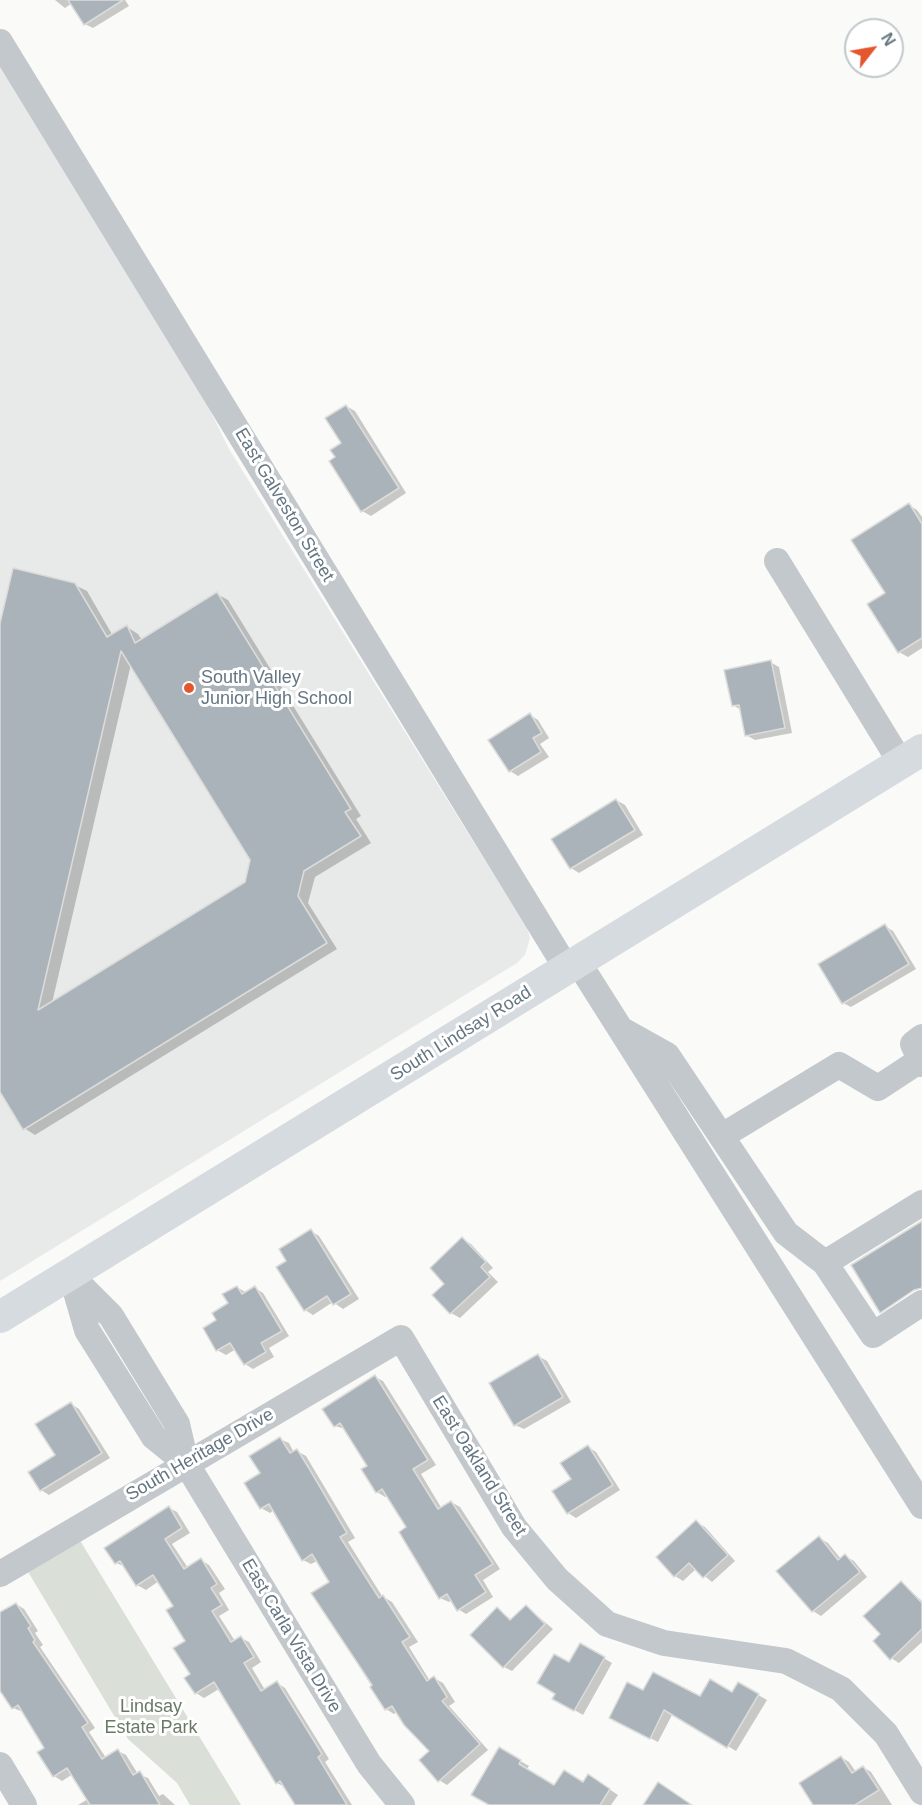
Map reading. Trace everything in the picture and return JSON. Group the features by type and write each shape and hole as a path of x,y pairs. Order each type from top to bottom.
{"main road":[{"name":"South Lindsay Road","path":"0,1317 71,1276 912,757"}],"street":[{"name":"East Galveston Street","path":"0,42 572,966 621,1029 922,1506"},
{"path":"777,561 912,757"},
{"path":"621,1029 667,1055 786,1233 825,1263 873,1335 922,1303"},
{"path":"722,1136 838,1065 878,1088 921,1054"},
{"path":"825,1263 922,1203"},
{"name":"East Carla Vista Drive","path":"71,1276 111,1316 177,1424 186,1463 369,1764 402,1805"},
{"name":"South Heritage Drive","path":"0,1574 401,1338"},
{"name":"East Oakland Street","path":"401,1338 514,1527 556,1579 607,1624 664,1643 786,1660 832,1684 841,1689 886,1734 922,1792"},
{"path":"0,1765 24,1805"}],"shaded area":[{"name":"South Valley Junior High School","path":"0,67 202,394 229,449 527,928 530,938 525,955 517,963 0,1281"}],"green space":[{"name":"Lindsay Estate Park","path":"73,1529 241,1805 190,1805 177,1783 128,1739 21,1560"}],"building":[{"path":"68,0 123,0 84,25"},
{"path":"346,405 399,488 361,512 329,461 335,457 330,450 341,443 325,418"},
{"path":"909,503 922,524 922,638 898,653 867,604 885,593 851,540"},
{"path":"13,568 75,583 107,637 127,625 135,643 217,592 351,809 345,812 361,836 304,871 298,896 327,943 23,1130 0,1092 0,623","holes":["121,651 250,860 245,882 38,1010"]},
{"path":"771,660 785,728 745,736 739,705 732,706 724,670"},
{"path":"530,713 542,733 533,738 541,752 509,772 488,740"},
{"path":"616,799 635,830 570,869 551,839"},
{"path":"885,924 909,964 842,1004 818,964"},
{"path":"922,1221 922,1288 914,1290 880,1313 851,1265"},
{"path":"311,1229 351,1294 333,1305 327,1296 304,1311 276,1267 286,1261 279,1249"},
{"path":"462,1237 486,1262 481,1267 490,1277 450,1314 432,1295 444,1284 430,1268"},
{"path":"237,1286 242,1294 255,1286 282,1331 261,1343 266,1352 244,1365 230,1343 216,1351 203,1328 216,1320 212,1313 228,1303 222,1294"},
{"path":"538,1354 563,1397 514,1426 489,1383"},
{"path":"375,1375 428,1460 413,1469 438,1509 451,1501 493,1564 475,1575 486,1592 457,1611 447,1594 439,1599 399,1532 406,1527 382,1489 376,1493 361,1469 367,1466 340,1423 334,1427 322,1409"},
{"path":"71,1402 102,1453 40,1491 28,1472 55,1455 35,1424"},
{"path":"280,1437 290,1453 297,1449 310,1470 347,1533 340,1537 379,1598 383,1595 410,1637 402,1642 427,1681 434,1676 447,1697 442,1701 480,1744 438,1782 419,1760 429,1751 404,1725 392,1706 385,1710 370,1687 372,1685 311,1593 329,1582 312,1554 302,1561 269,1504 260,1509 244,1483 260,1473 249,1456"},
{"path":"588,1445 613,1485 567,1514 552,1491 571,1479 560,1463"},
{"path":"169,1506 182,1528 165,1539 184,1569 201,1558 217,1584 211,1588 222,1605 212,1611 231,1642 241,1636 254,1657 244,1663 261,1691 277,1681 322,1754 318,1757 347,1805 295,1805 280,1781 276,1784 214,1682 195,1694 184,1678 190,1674 173,1648 185,1641 166,1610 173,1606 153,1575 136,1586 120,1561 115,1564 104,1548"},
{"path":"696,1520 728,1555 703,1578 689,1563 674,1577 656,1557"},
{"path":"819,1536 838,1560 845,1554 860,1572 812,1612 776,1571"},
{"path":"901,1581 922,1603 922,1629 890,1660 873,1641 880,1634 863,1616"},
{"path":"16,1603 31,1626 28,1628 35,1640 33,1642 88,1723 82,1727 102,1759 118,1749 133,1775 140,1771 160,1805 90,1805 67,1768 53,1777 37,1752 44,1748 18,1705 12,1709 0,1691 0,1612"},
{"path":"526,1605 545,1624 503,1668 470,1635 497,1607 510,1620"},
{"path":"580,1643 605,1657 574,1711 552,1699 555,1694 537,1683 554,1654 569,1662"},
{"path":"653,1672 700,1696 710,1679 732,1692 738,1682 759,1694 727,1748 664,1710 650,1739 609,1718 627,1682 643,1690"},
{"path":"499,1747 521,1760 519,1764 554,1785 564,1770 583,1782 588,1774 610,1789 600,1805 489,1805 471,1795"},
{"path":"841,1756 852,1773 863,1766 879,1790 855,1805 813,1805 799,1783"},
{"path":"658,1782 692,1805 643,1805"}],"place":[{"name":"South Valley Junior High School","path":"189,688"}]}
